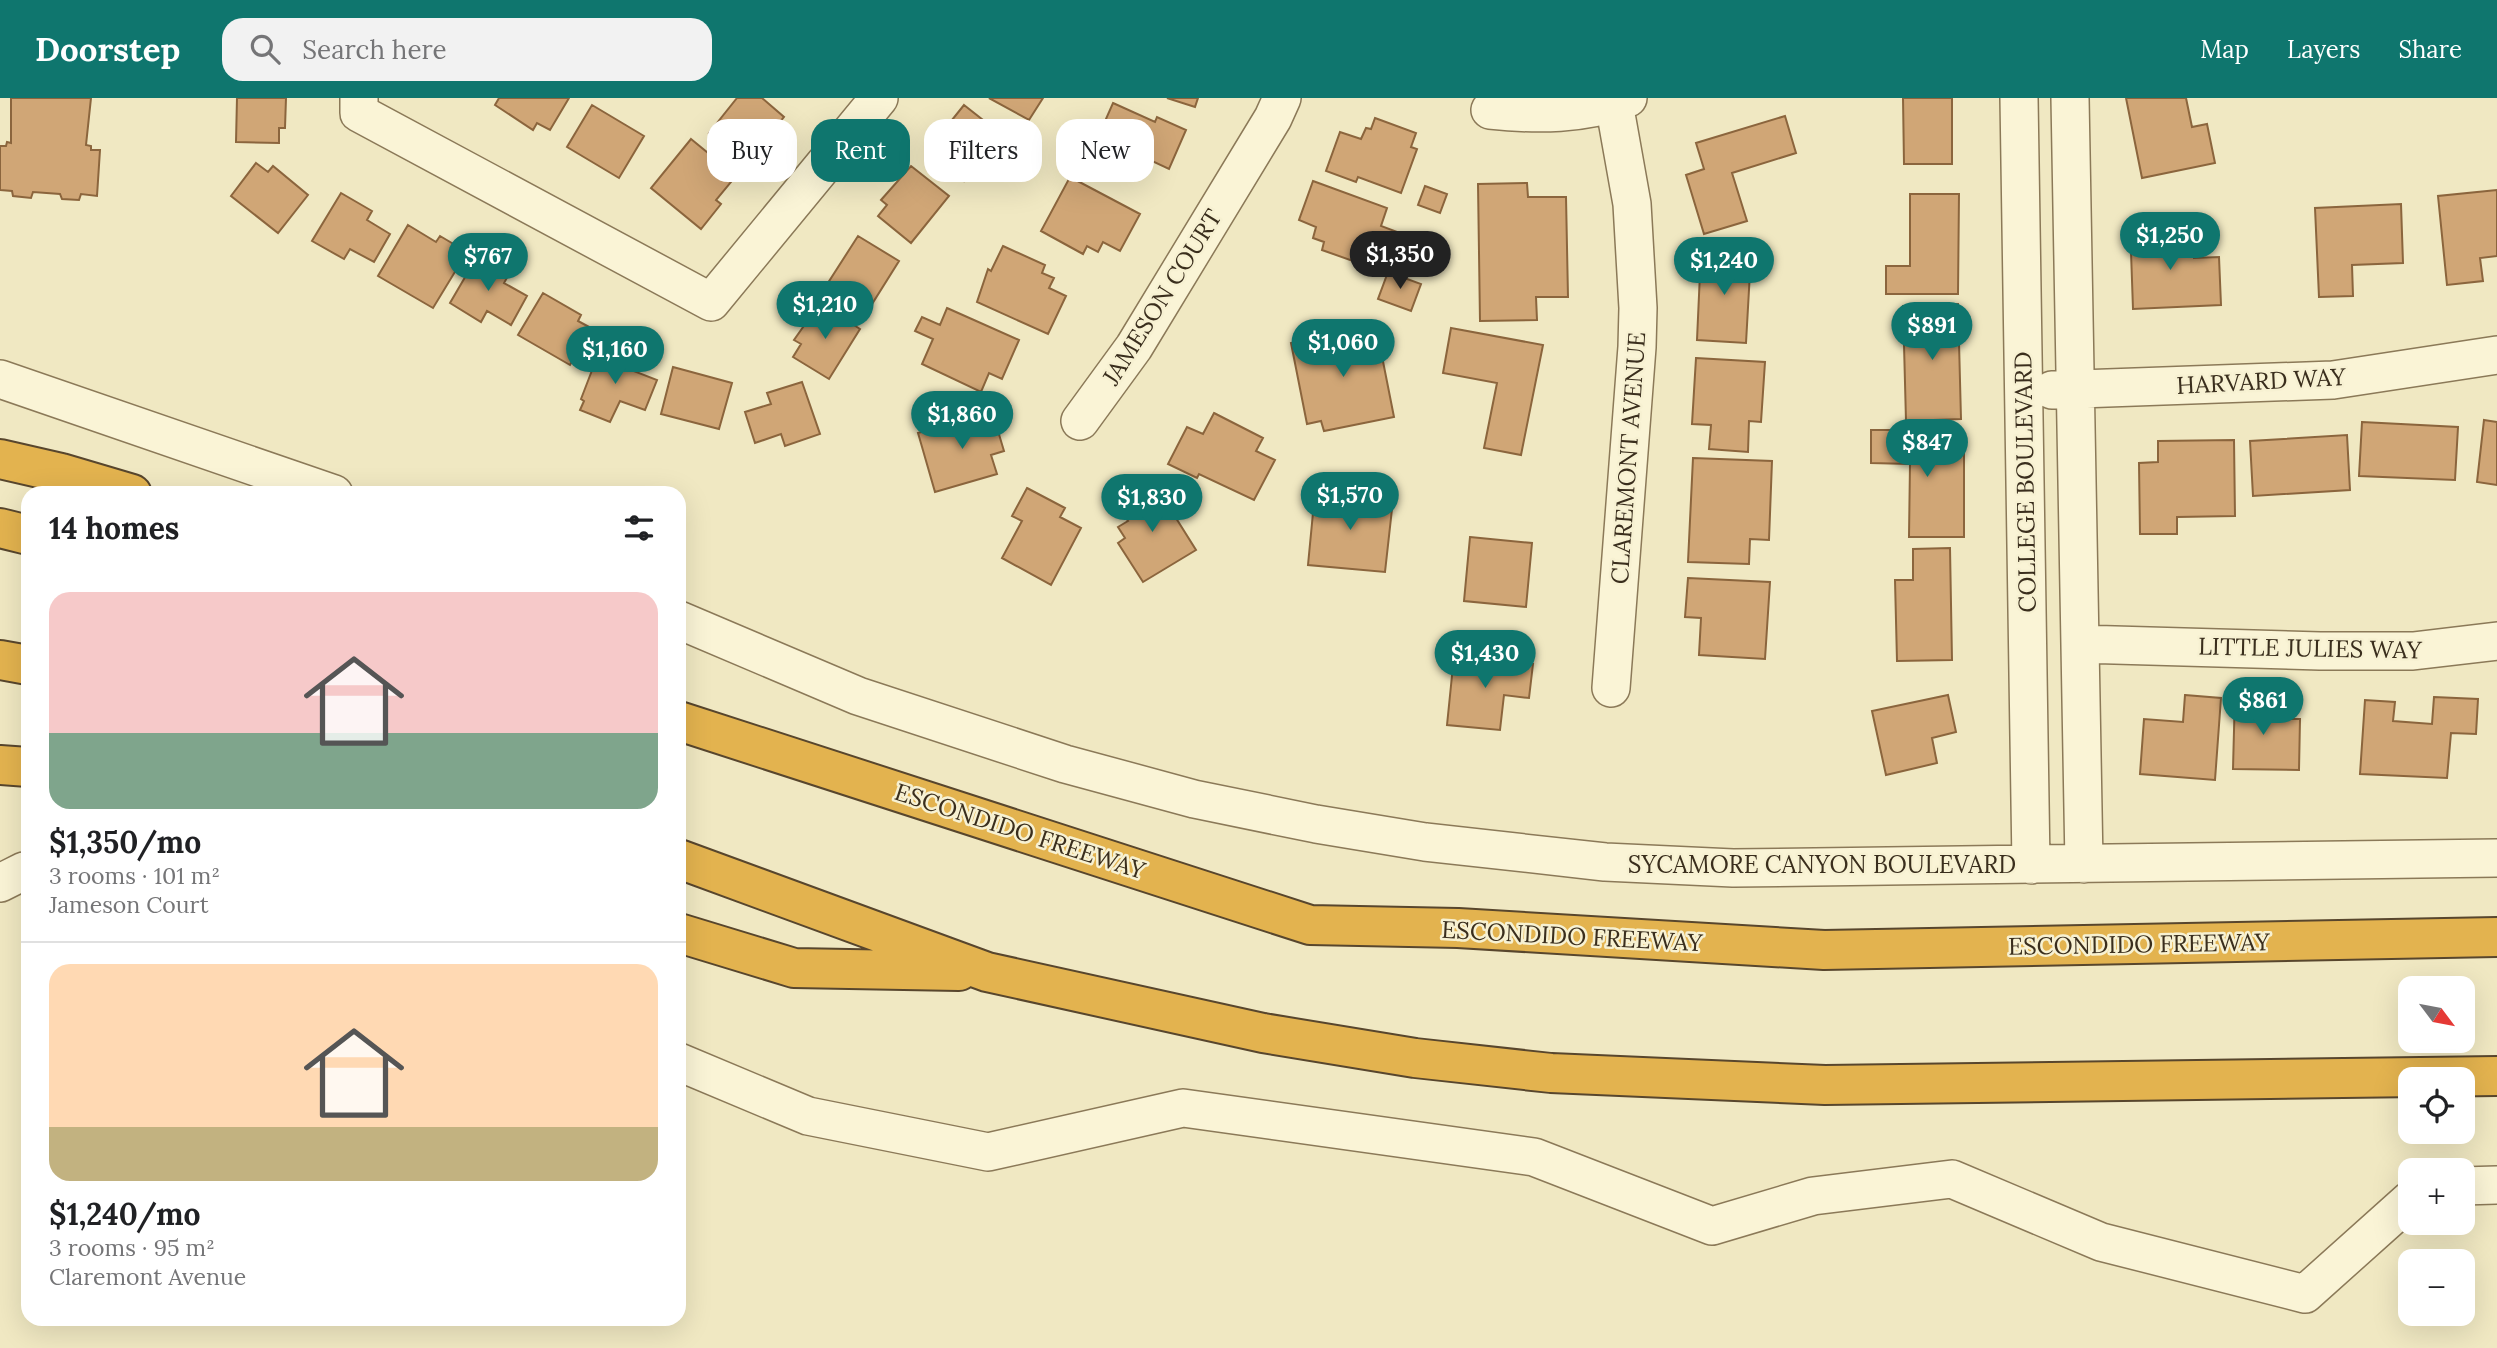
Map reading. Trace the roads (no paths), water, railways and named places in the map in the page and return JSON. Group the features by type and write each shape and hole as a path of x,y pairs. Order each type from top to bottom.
{"highway":[{"path":"0,459 105,486"},
{"path":"0,528 21,533"},
{"path":"0,660 21,664"},
{"name":"ESCONDIDO FREEWAY","path":"686,723 1310,925 1458,928 1824,950 2497,937"},
{"path":"0,765 21,766"},
{"path":"686,862 987,972 1263,1033 1415,1058 1551,1073 1825,1085 2497,1076"},
{"path":"686,935 794,968 987,972"}],"street":[{"path":"359,98 359,113 711,302 879,98"},
{"name":"JAMESON COURT","path":"1080,421 1134,348 1273,118 1282,98"},
{"name":"COLLEGE BOULEVARD","path":"2019,98 2031,865"},
{"path":"2070,98 2084,864"},
{"path":"1490,110 1561,114 1621,101"},
{"name":"CLAREMONT AVENUE","path":"1611,688 1638,308 1632,204 1621,101"},
{"name":"HARVARD WAY","path":"2024,392 2333,380 2497,355"},
{"path":"0,379 311,486"},
{"name":"SYCAMORE CANYON BOULEVARD","path":"686,623 858,696 1065,764 1194,799 1316,824 1438,844 1605,862 1732,868 2497,858"},
{"name":"LITTLE JULIES WAY","path":"2080,644 2413,652 2497,641"},
{"path":"0,883 21,874"},
{"path":"686,1065 808,1115 988,1152 1183,1108 1534,1157 1712,1226 1813,1196 1952,1179 2101,1242 2305,1294 2398,1211"},
{"path":"2475,1186 2497,1185"}]}
